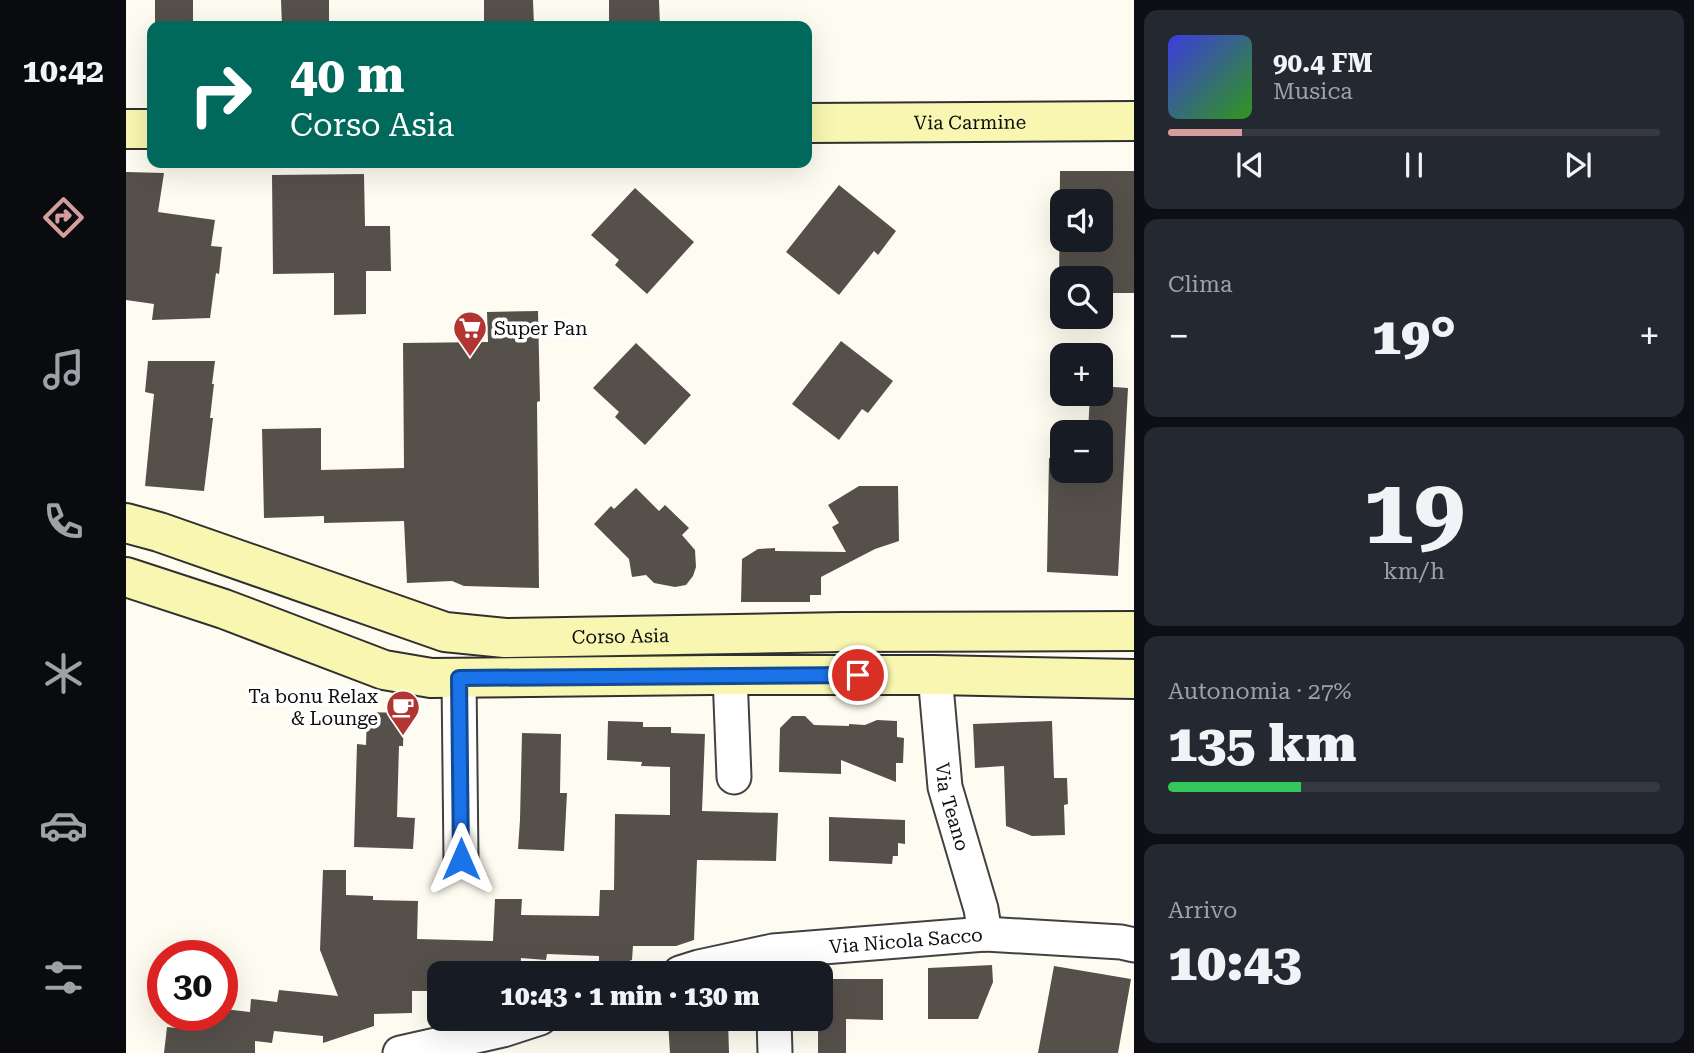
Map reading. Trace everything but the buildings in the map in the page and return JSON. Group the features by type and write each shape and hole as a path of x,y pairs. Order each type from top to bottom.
{"street":[{"name":"Via Carmine","path":"812,123 1134,121"},
{"path":"126,129 147,129"},
{"name":"Corso Asia","path":"126,523 159,532 444,632 505,638 842,632 1134,631"},
{"path":"224,609 242,562"},
{"name":"Corso Asia","path":"126,577 224,609 384,670 431,678 935,675 1134,679"},
{"path":"730,675 734,777"},
{"name":"Via Teano","path":"935,675 945,786 981,909 985,934"},
{"path":"459,678 461,859"},
{"name":"Via Nicola Sacco","path":"781,961 985,934 1134,945"},
{"path":"400,1053 499,1031"},
{"path":"774,1031 775,1053"}],"place":[{"name":"Super Pan","path":"470,358"},
{"name":"Ta bonu Relax & Lounge","path":"403,737"}],"route":[{"path":"461,859 459,678 858,675"}]}
